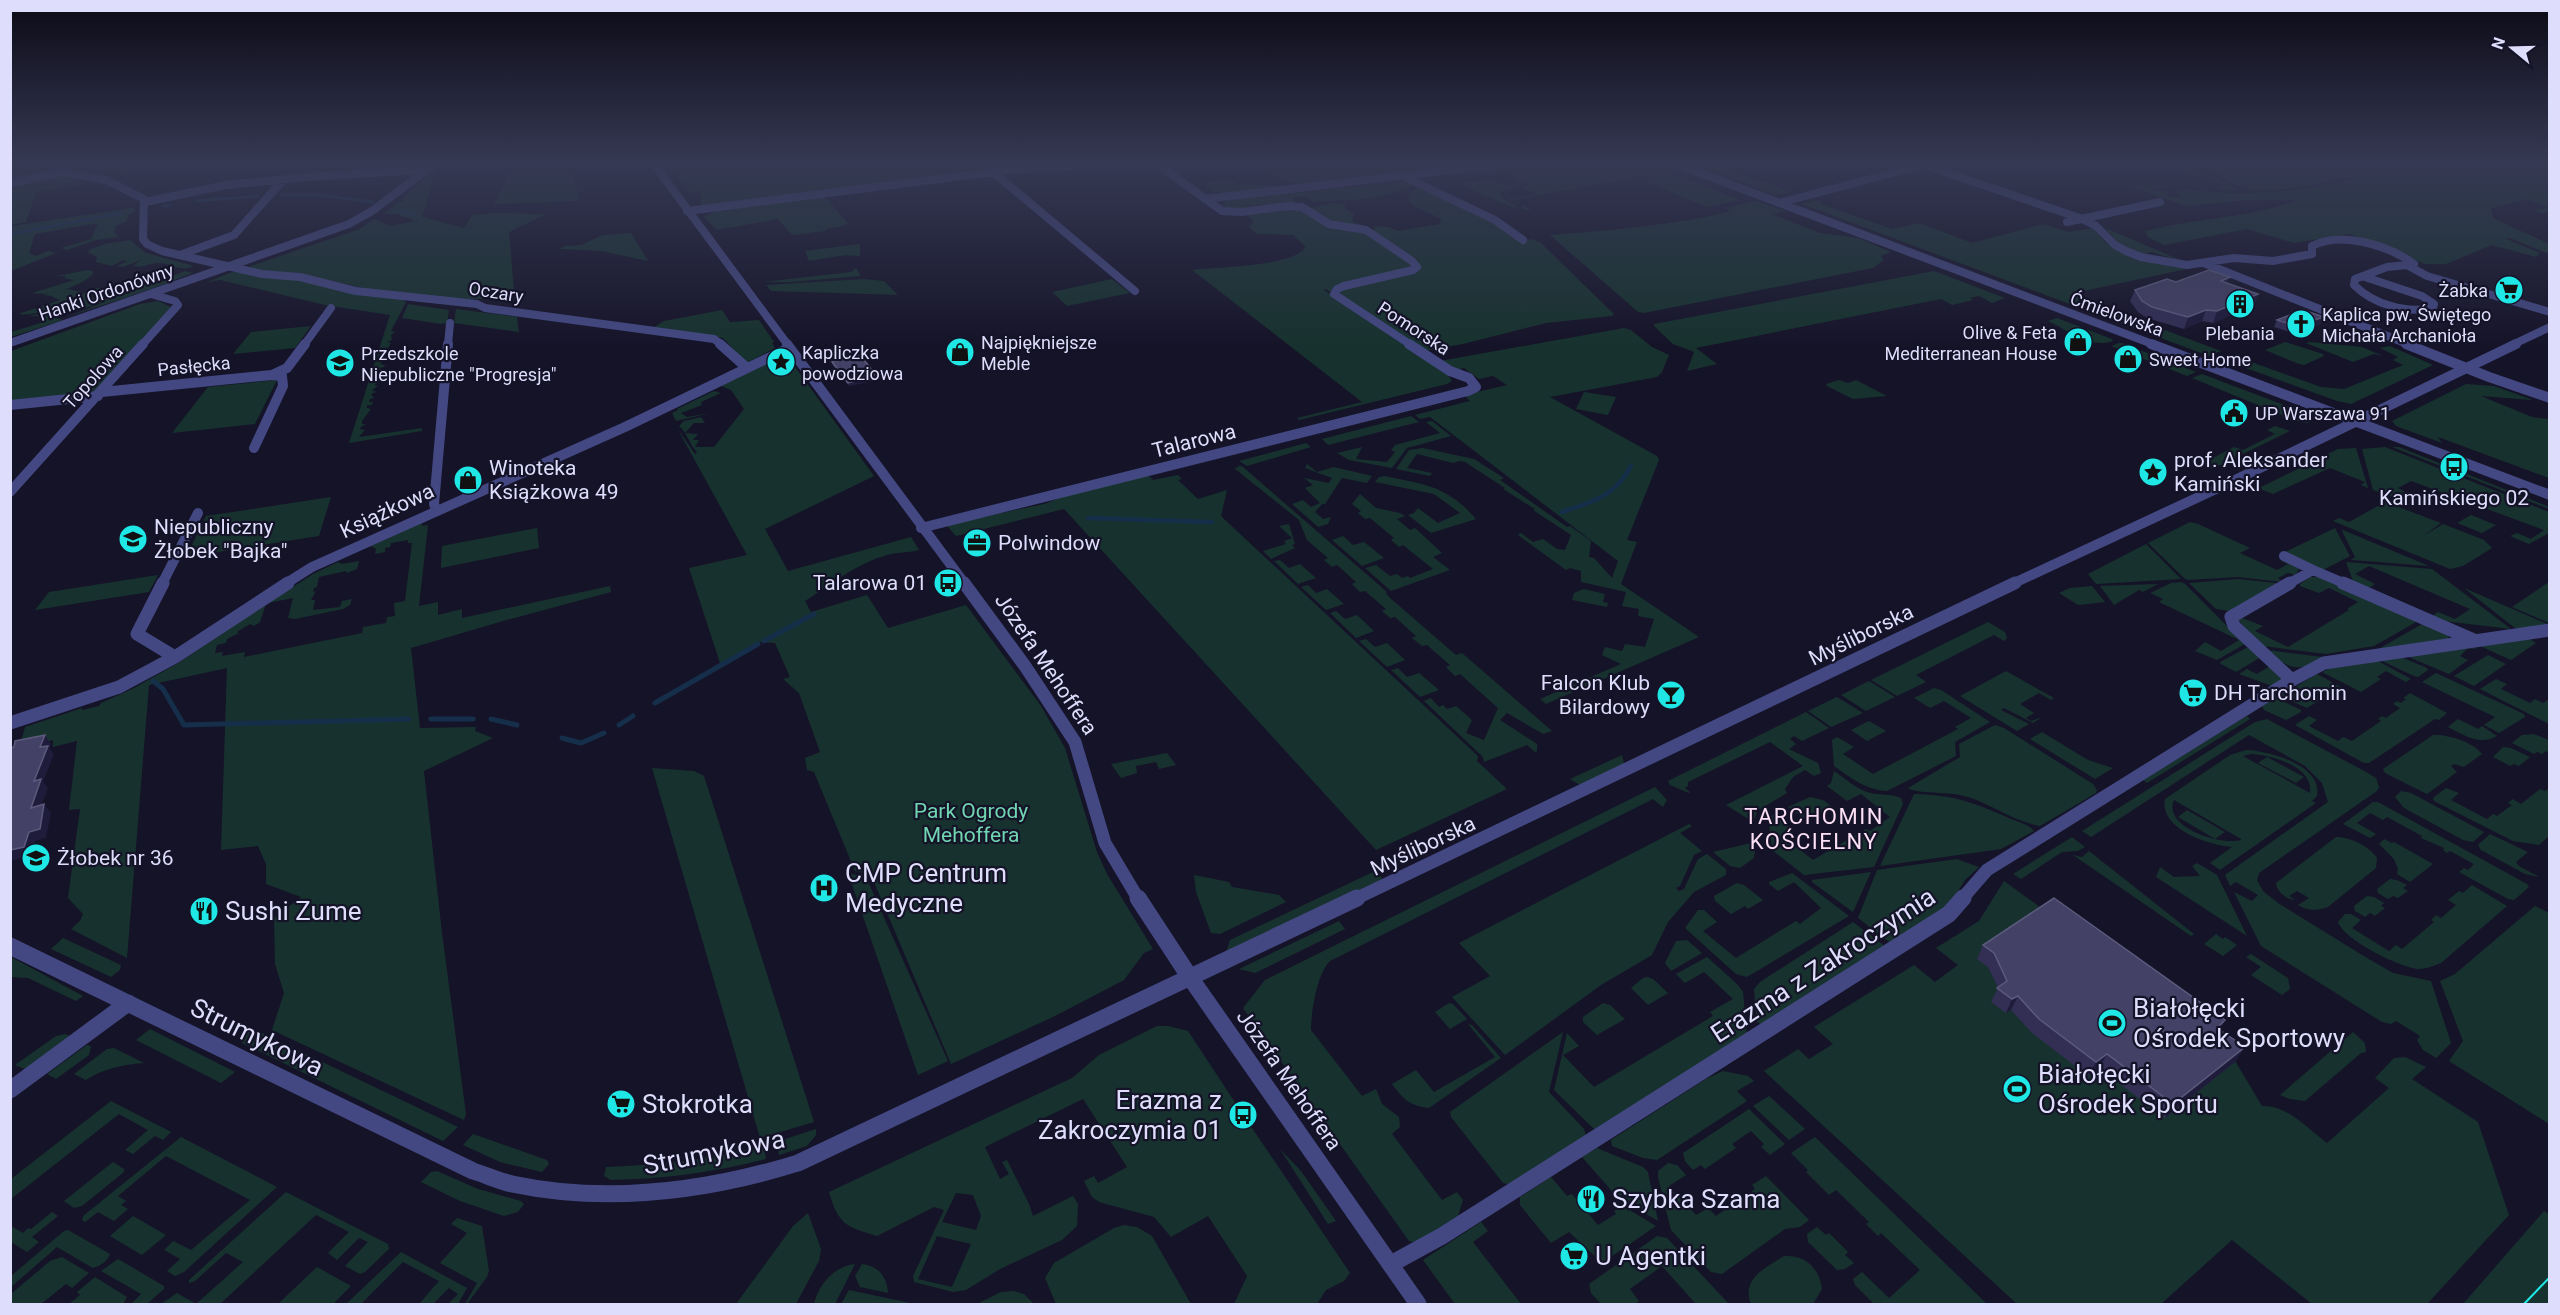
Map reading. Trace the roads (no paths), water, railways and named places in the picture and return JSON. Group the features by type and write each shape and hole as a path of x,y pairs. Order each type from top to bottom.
{"street":[{"name":"Oczary","path":"144,224 143,239 155,247 229,267 384,295 477,304 485,308 572,321 714,339 721,343 734,359 747,368"},
{"path":"180,255 223,240 241,230 246,224"},
{"name":"Hanki Ordonówny","path":"10,343 347,224"},
{"name":"Józefa Mehoffera","path":"697,224 1025,666 1075,742 1105,843 1128,882 1189,976 1419,1305"},
{"path":"1055,224 1135,291"},
{"name":"Pomorska","path":"1331,224 1366,230 1412,261 1417,267 1402,274 1341,287 1334,294 1450,371 1465,375 1473,381 1476,387"},
{"path":"1501,224 1524,240"},
{"name":"Ćmielowska","path":"1835,224 2550,495"},
{"path":"2094,224 2115,245 2141,257 2187,265 2234,258 2273,261 2291,258 2312,254 2311,249 2316,242 2335,240 2371,245 2402,256 2414,264 2386,267 2355,279 2354,285 2358,291 2401,308 2427,310 2433,308 2434,304 2422,296 2365,277"},
{"path":"2202,262 2465,367 2550,398"},
{"path":"2407,265 2427,276 2550,312"},
{"name":"Topolowa","path":"10,492 178,305 175,301 151,294"},
{"path":"254,448 283,386 280,373 331,308"},
{"path":"436,510 434,504 450,322"},
{"name":"Myśliborska","path":"1189,976 1438,861 1898,638 2233,481 2550,327"},
{"name":"Książkowa","path":"10,723 119,687 175,657 312,567 625,427 789,348"},
{"name":"Pasłęcka","path":"10,405 280,373"},
{"name":"Talarowa","path":"921,528 1468,392 1476,387"},
{"path":"175,657 137,634 198,513"},
{"path":"2284,556 2477,642"},
{"path":"2292,680 2234,626 2231,617 2313,570"},
{"name":"Erazma z Zakroczymia","path":"1391,1264 1442,1236 1949,914 1987,870 2292,680 2324,663 2550,630"},
{"name":"Strumykowa","path":"10,946 473,1171 512,1184 561,1191 658,1193 714,1183 798,1163 1189,976"},
{"path":"10,1090 128,1003"}],"waterway":[{"path":"10,234 61,224"},
{"path":"1562,512 1593,501 1610,491 1618,485 1631,466"},
{"path":"1088,518 1212,522"},
{"path":"764,641 814,614"},
{"path":"655,703 758,644"},
{"path":"153,681 163,689 184,725 409,719"},
{"path":"619,725 633,716"},
{"path":"431,719 473,719"},
{"path":"491,719 517,725"},
{"path":"562,738 581,743 604,733"}],"tram line":[{"path":"2524,1304 2550,1277"}],"place":[{"name":"Żabka","path":"2509,290"},
{"name":"Plebania","path":"2240,304"},
{"name":"Kaplica pw. Świętego Michała Archanioła","path":"2301,324"},
{"name":"Olive & Feta Mediterranean House","path":"2078,342"},
{"name":"Najpiękniejsze Meble","path":"960,352"},
{"name":"Sweet Home","path":"2128,359"},
{"name":"Kapliczka powodziowa","path":"781,362"},
{"name":"Przedszkole Niepubliczne \"Progresja\"","path":"340,363"},
{"name":"UP Warszawa 91","path":"2234,413"},
{"name":"Kamińskiego 02","path":"2454,467"},
{"name":"prof. Aleksander Kamiński","path":"2153,472"},
{"name":"Winoteka Książkowa 49","path":"468,480"},
{"name":"Niepubliczny Żłobek \"Bajka\"","path":"133,539"},
{"name":"Polwindow","path":"977,543"},
{"name":"Talarowa 01","path":"948,583"},
{"name":"DH Tarchomin","path":"2193,693"},
{"name":"Falcon Klub Bilardowy","path":"1671,695"},
{"name":"Żłobek nr 36","path":"36,858"},
{"name":"CMP Centrum Medyczne","path":"824,888"},
{"name":"Sushi Zume","path":"204,911"},
{"name":"Białołęcki Ośrodek Sportowy","path":"2112,1023"},
{"name":"Białołęcki Ośrodek Sportu","path":"2017,1089"},
{"name":"Stokrotka","path":"621,1104"},
{"name":"Erazma z Zakroczymia 01","path":"1243,1115"},
{"name":"Szybka Szama","path":"1591,1199"},
{"name":"U Agentki","path":"1574,1256"}],"district":[{"name":"TARCHOMIN KOŚCIELNY","path":"1814,828"}],"park label":[{"name":"Park Ogrody Mehoffera","path":"971,823"}]}
